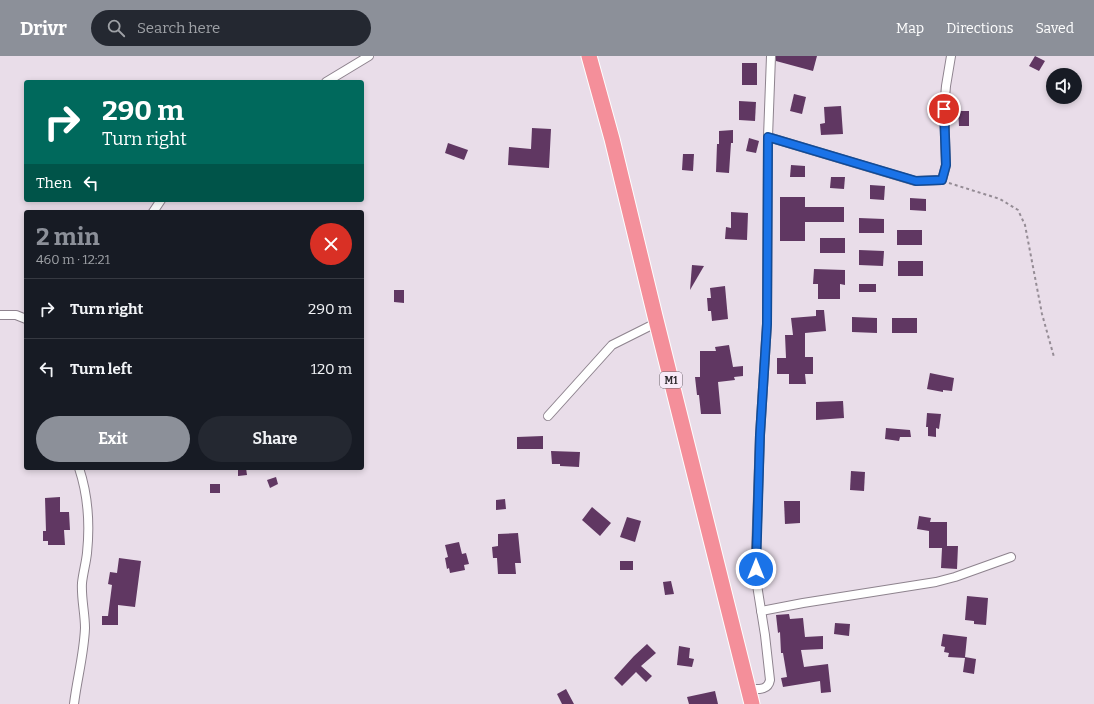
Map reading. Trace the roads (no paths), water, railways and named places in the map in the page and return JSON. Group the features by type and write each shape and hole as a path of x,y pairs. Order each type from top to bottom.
{"highway":[{"name":"M1","path":"589,56 612,139 656,323 752,704"}],"street":[{"path":"329,80 369,56"},
{"path":"749,689 765,688 768,686 769,682 762,611 757,585 756,554 760,435 767,324 768,137 771,56"},
{"path":"768,137 916,181 942,180 946,165 944,109 951,56"},
{"path":"0,315 16,315 24,318"},
{"path":"548,416 612,345 656,323"},
{"path":"74,704 84,645 85,626 82,603 82,583 89,529 84,488 80,470"},
{"path":"762,611 936,582 955,577 1011,557"}]}
